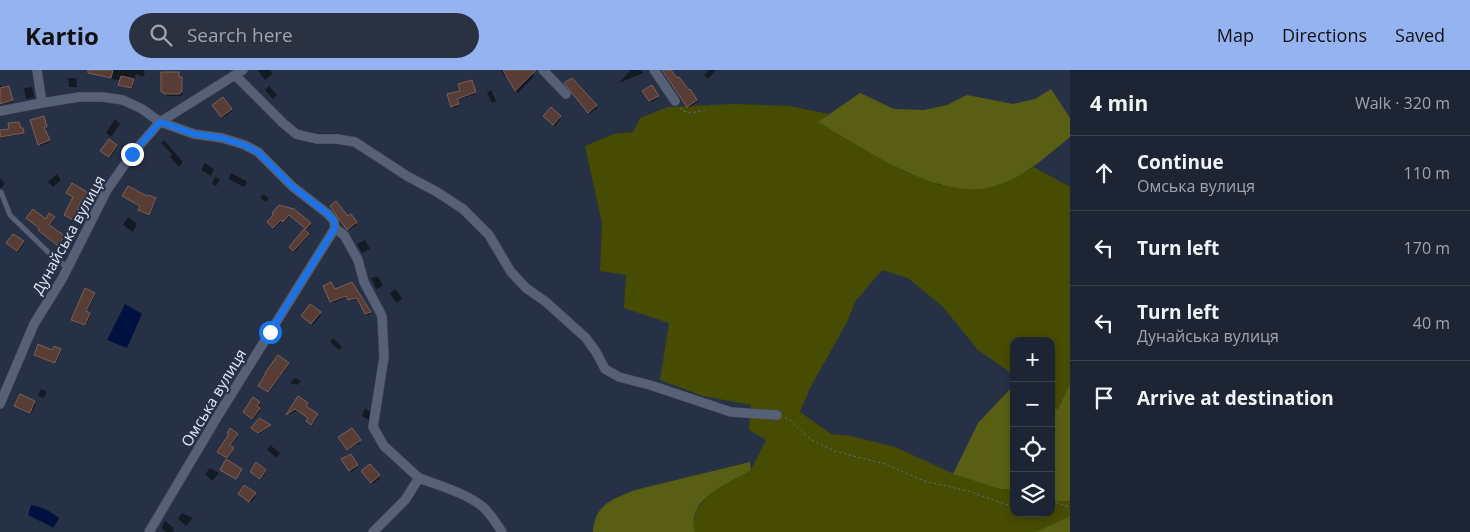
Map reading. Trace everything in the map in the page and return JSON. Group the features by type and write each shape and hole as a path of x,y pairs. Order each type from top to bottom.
{"street":[{"path":"37,70 42,103"},
{"name":"Дунайська вулиця","path":"0,404 34,324 68,268 107,190 132,154 160,122 243,70"},
{"path":"543,70 566,94"},
{"path":"654,70 675,101"},
{"path":"235,75 282,123 296,134 317,139 337,139 355,142 463,209 488,235 511,272 526,288 546,302 586,338 605,369 619,377 650,385 731,412 777,415"},
{"path":"0,112 79,97 103,97 123,100 142,109 160,122 194,134 222,138 258,152 293,187 328,214 334,221 335,228 344,235 358,260 364,282 382,316 384,356 373,427 384,446 419,478 482,506 494,518 502,532"},
{"name":"Омська вулиця","path":"150,532 218,414 335,228"},
{"path":"373,532 406,500 419,478"}],"lane":[{"path":"1,192 10,215 47,251 68,268"}],"path":[{"path":"675,101 683,111 691,113 705,110"},
{"path":"777,415 790,420 810,440 834,451 885,464 924,481 968,491 1010,506"},
{"path":"1055,502 1070,507"}],"green space":[{"path":"1051,89 1070,118 1070,137 1037,164 1020,175 1001,184 979,189 956,188 931,182 906,172 818,122 860,93 894,109 924,110 947,105 967,95 1013,104 1035,99"},
{"path":"733,104 789,106 829,114 819,122 904,171 940,185 1000,185 1034,167 1070,187 1070,384 1058,409 1055,409 1055,337 1010,337 1010,372 978,350 943,307 908,278 882,270 855,302 848,320 810,388 800,412 831,434 851,436 895,447 954,474 1000,489 1010,489 1010,517 1055,517 1055,500 1070,501 1070,516 1036,532 695,532 693,525 696,510 711,492 751,470 766,440 749,430 751,405 703,396 660,380 669,323 624,308 626,275 600,271 602,223 585,146 614,134 633,132 640,118 668,107"},
{"path":"1070,384 1070,501 1055,501 1055,409 1058,409"},
{"path":"1010,389 1010,489 1000,489 953,474 978,423"},
{"path":"750,462 751,470 711,493 703,501 696,510 694,520 695,532 593,532 597,515 612,500 635,490"},
{"path":"1070,516 1070,532 1036,532"}],"shaded area":[{"path":"125,304 142,314 127,348 107,340"},
{"path":"31,505 46,510 59,518 54,527 28,515"}],"building":[{"path":"88,70 113,70 111,78 88,73"},
{"path":"503,70 536,70 515,91"},
{"path":"662,70 671,70 690,89 697,100 687,107"},
{"path":"161,72 179,72 179,77 182,77 182,92 180,94 164,94 164,92 161,92"},
{"path":"121,76 134,79 131,88 118,85"},
{"path":"572,78 597,105 588,113 564,83"},
{"path":"472,80 476,92 457,99 459,104 451,107 447,94 460,91 458,84"},
{"path":"652,85 659,96 649,101 642,91"},
{"path":"9,86 13,100 0,104 0,88"},
{"path":"223,97 232,109 221,117 212,105"},
{"path":"551,107 561,116 553,125 543,116"},
{"path":"44,116 47,127 44,127 50,140 38,145 30,120"},
{"path":"19,122 24,133 0,137 0,130 9,129 8,123"},
{"path":"109,139 117,145 109,157 100,151"},
{"path":"72,183 87,192 77,209 80,210 75,221 64,215 73,197 66,193"},
{"path":"128,186 147,196 156,198 149,215 138,210 140,206 122,196"},
{"path":"336,201 348,216 351,214 357,222 347,230 330,206"},
{"path":"279,205 294,209 311,223 306,229 289,215 283,222 281,220 273,228 267,222"},
{"path":"33,209 46,219 49,213 55,217 49,225 65,236 58,246 26,218"},
{"path":"304,229 309,234 293,251 289,247"},
{"path":"13,234 24,241 17,251 6,243"},
{"path":"331,282 335,289 352,282 371,312 365,314 357,298 348,300 346,296 330,302 323,286"},
{"path":"85,288 95,293 86,311 90,313 85,325 71,320"},
{"path":"310,304 321,312 311,324 301,316"},
{"path":"38,344 52,350 54,346 61,349 55,363 34,355"},
{"path":"278,355 289,363 268,392 258,386"},
{"path":"20,394 35,401 30,413 14,406"},
{"path":"298,396 308,403 306,406 318,414 311,425 306,421 308,418 295,409 286,415"},
{"path":"253,397 260,402 257,406 260,408 252,419 243,412"},
{"path":"259,418 271,425 258,433 251,428"},
{"path":"230,428 238,434 230,445 234,448 227,458 217,452 229,434 227,433"},
{"path":"352,428 361,440 347,450 338,437"},
{"path":"351,454 358,465 349,471 341,459"},
{"path":"226,459 242,469 236,479 220,470"},
{"path":"256,462 266,470 260,479 250,472"},
{"path":"370,464 380,475 371,483 361,471"},
{"path":"244,485 256,493 249,502 238,494"}],"route":[{"path":"132,154 160,122 194,134 222,138 244,145 258,152 293,187 328,214 334,221 335,228 270,332"}]}
